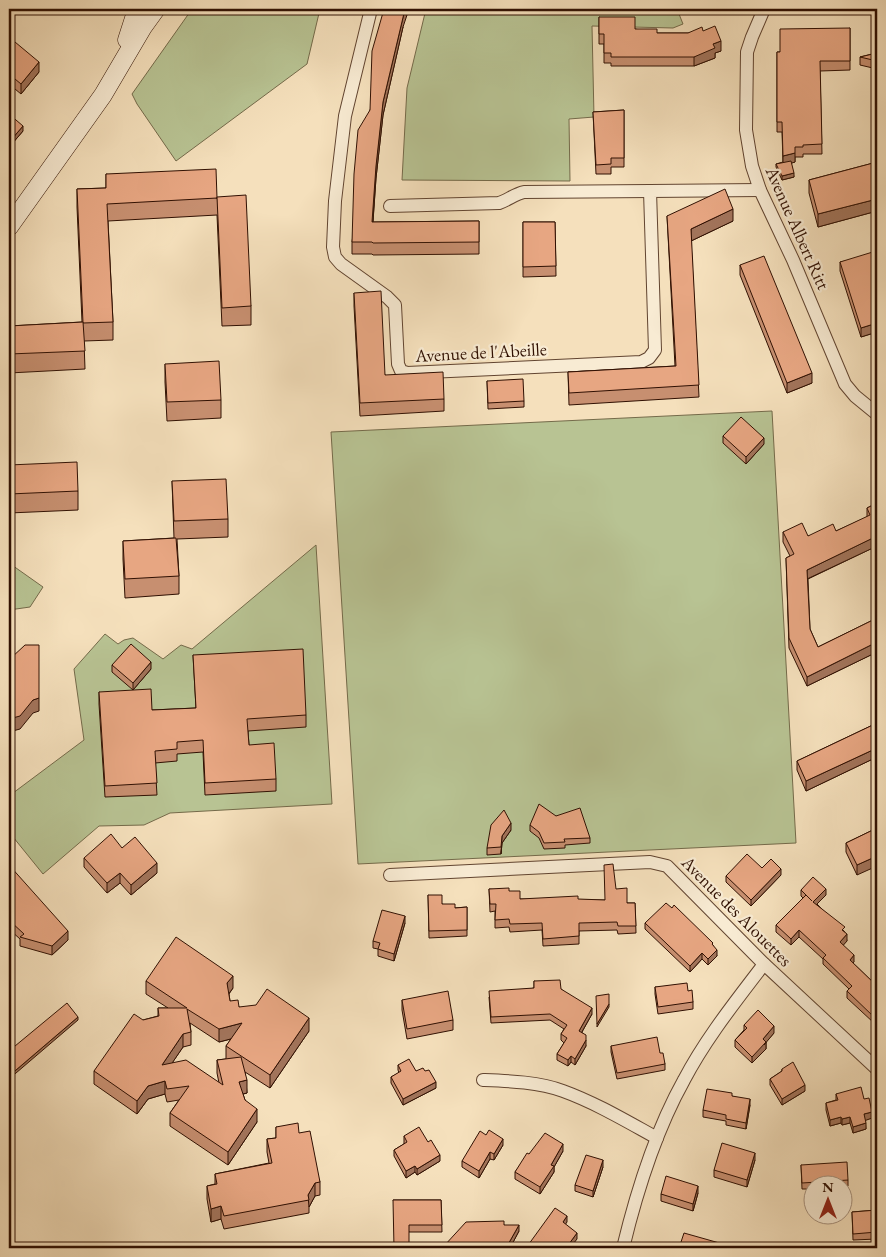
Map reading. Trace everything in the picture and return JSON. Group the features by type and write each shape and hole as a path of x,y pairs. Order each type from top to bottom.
{"main road":[{"path":"120,67 137,9"},
{"path":"9,227 103,95 156,9"}],"street":[{"name":"Avenue de l'Abeille","path":"371,9 345,116 335,201 333,247 335,257 341,264 387,297 395,305 398,364 401,371 407,373 641,362 649,358 655,350 650,191"},
{"name":"Avenue Albert Ritt","path":"764,9 747,52 746,130 752,166 760,190 794,260 845,384 855,396 877,414"},
{"path":"390,206 499,202 507,200 514,194 524,192 760,190"},
{"name":"Avenue des Alouettes","path":"390,875 650,862 667,866 764,964 877,1069"},
{"path":"623,1248 637,1194 657,1138 683,1080 715,1030 764,964"},
{"path":"483,1080 513,1081 562,1090 604,1109 657,1138"}],"green space":[{"path":"192,9 320,9 307,64 176,161 132,94"},
{"path":"426,9 677,9 683,24 673,28 592,26 594,117 569,119 570,181 402,180 407,88"},
{"path":"772,411 796,843 358,864 331,432"},
{"path":"316,545 332,804 170,813 144,825 99,826 43,874 9,832 9,796 84,740 74,669 105,634 118,644 133,638 163,659 181,645 192,649"},
{"path":"9,563 43,587 30,607 9,610"}],"building":[{"path":"384,9 405,9 383,102 372,222 479,221 479,242 352,242 354,174 358,130 370,110 372,51"},
{"path":"599,17 635,17 635,29 657,29 657,33 688,33 702,27 703,31 715,26 721,41 713,44 715,48 694,57 611,57 611,53 604,53 604,34 599,34"},
{"path":"850,28 850,61 820,61 822,144 795,147 795,153 783,156 782,122 777,122 777,52 780,52 780,29"},
{"path":"873,34 877,35 877,50"},
{"path":"9,37 39,62 21,84 9,74 9,66 11,64 9,62"},
{"path":"877,53 877,61 860,57"},
{"path":"624,110 624,158 611,158 611,164 596,165 593,112"},
{"path":"9,114 23,126 11,140 9,138"},
{"path":"791,161 794,173 782,176 776,164"},
{"path":"877,162 877,199 818,214 809,180"},
{"path":"216,169 217,198 107,204 113,322 83,323 77,189 106,188 106,174"},
{"path":"725,189 733,209 691,229 699,385 569,393 568,372 676,366 667,216"},
{"path":"246,195 251,306 222,308 217,197"},
{"path":"523,222 555,222 556,266 523,267"},
{"path":"876,251 877,323 861,328 840,262"},
{"path":"764,256 812,373 787,383 740,265"},
{"path":"381,291 385,375 443,372 444,399 360,403 354,293"},
{"path":"83,322 85,351 9,354 9,326"},
{"path":"219,361 221,400 167,402 165,364"},
{"path":"523,379 524,401 488,403 487,381"},
{"path":"741,417 764,438 746,457 723,436"},
{"path":"77,462 78,491 9,494 9,465"},
{"path":"226,479 228,519 174,521 172,481"},
{"path":"877,503 877,536 807,570 810,629 818,647 877,618 877,642 807,677 789,638 786,558 794,554 783,532 802,523 808,536 833,524 836,531 870,515 867,508"},
{"path":"176,538 179,576 125,579 123,541"},
{"path":"131,644 151,662 133,683 112,665"},
{"path":"25,645 39,645 39,698 33,700 20,716 9,719 9,658"},
{"path":"303,649 306,715 247,719 249,745 274,743 276,779 205,783 203,740 177,742 177,749 155,751 157,783 105,786 99,692 151,689 152,710 196,708 193,655"},
{"path":"877,723 877,748 806,781 797,761"},
{"path":"539,804 556,816 580,808 590,838 564,839 565,842 544,843 539,832 530,825"},
{"path":"504,810 511,823 502,836 501,847 487,848 491,825"},
{"path":"877,828 877,856 857,865 846,843"},
{"path":"111,834 122,848 135,837 157,863 131,885 120,873 107,883 84,858"},
{"path":"747,854 762,868 771,859 781,869 751,900 726,876"},
{"path":"613,864 616,889 627,888 627,903 635,903 636,926 618,926 617,922 579,923 579,936 543,939 542,923 510,924 509,919 495,920 496,904 490,904 489,889 509,888 509,891 520,891 520,899 578,896 578,899 605,900 604,865"},
{"path":"9,865 68,931 52,946 20,937 24,934 10,921 13,918 9,915"},
{"path":"813,877 826,889 813,902 845,927 842,930 847,934 840,942 854,955 850,960 877,986 877,1013 874,1017 847,991 852,986 823,958 826,955 799,930 791,939 776,925 806,895 801,890"},
{"path":"428,895 442,895 442,904 455,904 455,908 467,907 467,930 429,931"},
{"path":"666,903 672,908 674,905 713,943 717,950 708,959 702,953 690,966 645,923"},
{"path":"382,910 405,916 394,954 378,949 380,943 373,941"},
{"path":"176,937 233,976 227,983 230,1001 238,1000 239,1007 256,1005 267,989 309,1018 270,1075 226,1046 242,1023 219,1029 187,1009 191,1032 183,1034 162,1065 186,1060 223,1085 217,1060 241,1057 247,1080 239,1082 245,1100 257,1109 228,1152 170,1113 189,1086 167,1089 165,1081 148,1086 137,1101 94,1071 134,1014 143,1020 159,1016 158,1008 187,1008 146,981"},
{"path":"560,980 561,989 592,1008 579,1031 586,1035 586,1040 575,1059 571,1056 568,1060 557,1054 567,1038 561,1034 567,1025 550,1014 491,1017 489,991 534,988 534,981"},
{"path":"687,983 688,991 692,990 693,1002 658,1007 655,987"},
{"path":"448,991 453,1020 407,1029 402,1000"},
{"path":"609,994 609,1004 597,1024 596,996"},
{"path":"67,1003 78,1017 9,1076 9,1051"},
{"path":"758,1010 774,1026 763,1039 766,1042 752,1057 735,1040 747,1028 744,1025"},
{"path":"657,1037 660,1053 663,1053 665,1064 617,1073 611,1046"},
{"path":"409,1059 416,1071 423,1068 425,1071 429,1070 436,1082 403,1099 391,1077 401,1071 398,1065"},
{"path":"793,1062 805,1085 782,1099 770,1079"},
{"path":"861,1087 864,1099 869,1098 872,1112 864,1114 866,1123 853,1127 850,1117 830,1120 826,1103 838,1100 836,1094"},
{"path":"707,1089 732,1093 732,1096 750,1099 746,1123 726,1119 726,1115 703,1110"},
{"path":"298,1123 299,1133 310,1131 320,1182 315,1183 308,1195 309,1200 224,1216 221,1206 211,1209 207,1186 217,1184 215,1174 272,1163 267,1139 276,1138 276,1127"},
{"path":"419,1127 428,1142 431,1140 440,1155 417,1169 415,1166 406,1171 394,1150 407,1142 404,1136"},
{"path":"489,1130 503,1139 494,1154 490,1152 479,1171 462,1161 480,1131 486,1135"},
{"path":"545,1133 563,1144 551,1165 554,1166 540,1187 515,1172 527,1153 529,1154"},
{"path":"722,1143 755,1153 747,1180 714,1170"},
{"path":"586,1155 603,1160 593,1191 575,1185"},
{"path":"847,1162 848,1174 804,1174 804,1183 802,1183 801,1165"},
{"path":"666,1176 698,1186 693,1204 661,1194"},
{"path":"393,1200 441,1200 442,1225 409,1225 409,1248 394,1248"},
{"path":"555,1208 567,1216 563,1222 577,1233 566,1248 526,1248"},
{"path":"877,1210 877,1232 853,1234 854,1212"},
{"path":"504,1221 504,1225 519,1225 506,1248 495,1248 495,1243 444,1246 466,1222"},
{"path":"684,1233 730,1246 729,1248 679,1248"}]}
